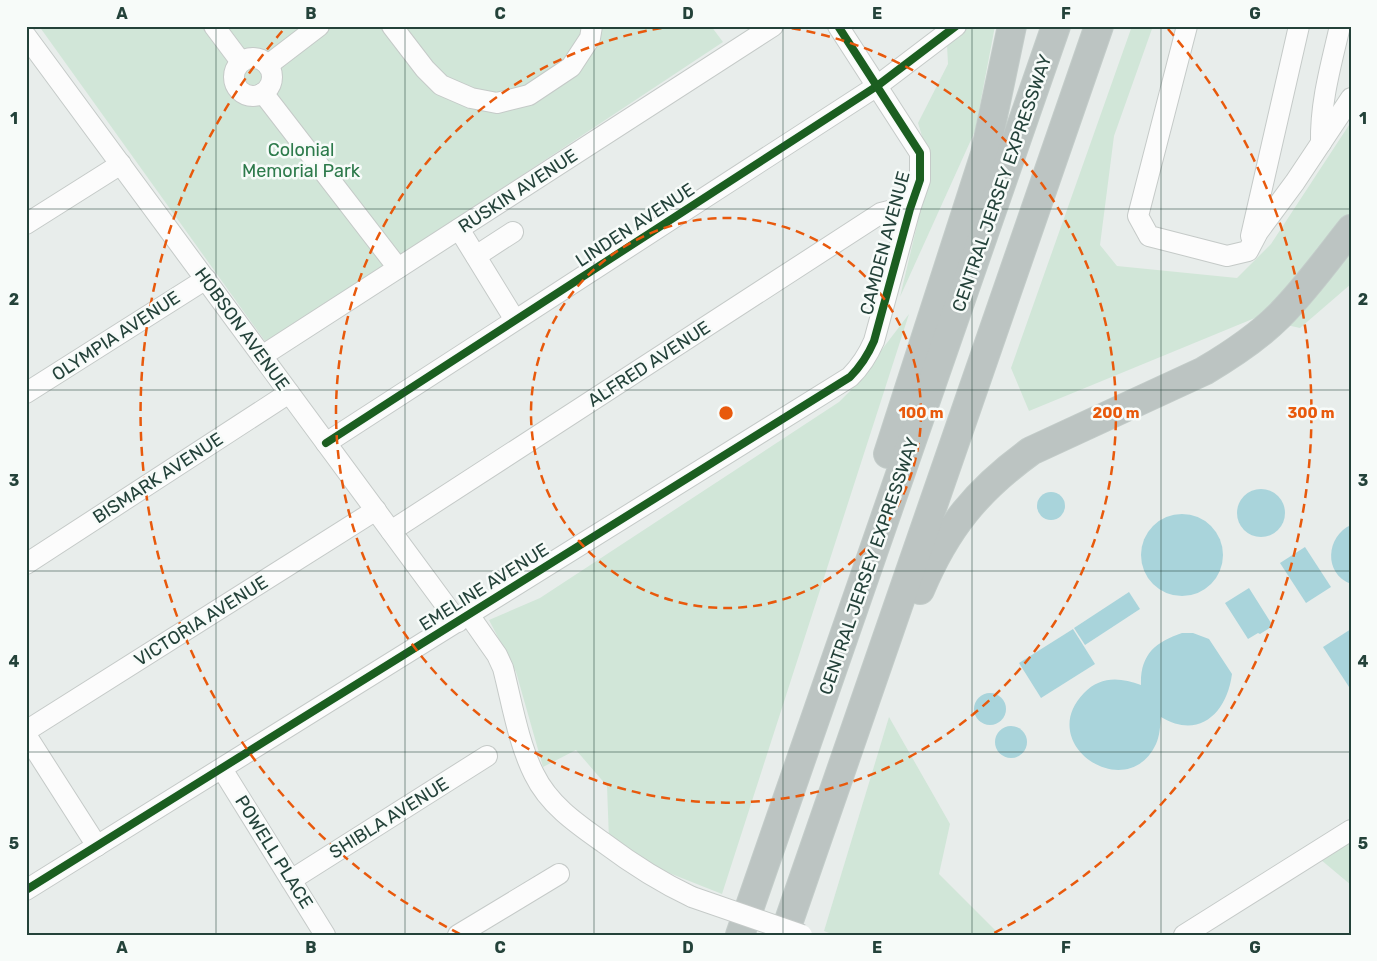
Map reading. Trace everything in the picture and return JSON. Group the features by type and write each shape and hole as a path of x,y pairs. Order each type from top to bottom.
{"highway":[{"path":"810,734 876,491 984,154 1012,26"},
{"path":"784,935 1100,26"},
{"name":"CENTRAL JERSEY EXPRESSWAY","path":"740,935 1054,32"},
{"path":"826,815 930,565 945,539 981,492 1006,469 1031,451 1204,371 1252,340 1302,292 1351,229"}],"street":[{"path":"214,26 241,62"},
{"path":"268,65 319,26"},
{"path":"392,26 425,69 442,85 471,98 497,102 529,95 571,67 590,38 592,26"},
{"name":"RUSKIN AVENUE","path":"262,356 773,26"},
{"name":"CAMDEN AVENUE","path":"838,26 920,153 920,180 910,209 874,341"},
{"name":"LINDEN AVENUE","path":"326,443 877,86 956,26"},
{"path":"1187,26 1138,216 1149,236 1227,256 1248,251 1258,232 1295,182 1351,98"},
{"path":"1248,251 1299,26"},
{"path":"1321,143 1320,126 1324,96 1340,26"},
{"name":"HOBSON AVENUE","path":"29,46 121,164 391,531 463,618 497,655 503,668 526,755 534,776 548,797 569,818 643,871 669,886 692,897 802,935"},
{"path":"252,58 264,61 268,65 272,80 263,93 246,95 237,88 234,77 237,66 241,62 252,58"},
{"path":"263,93 398,268"},
{"path":"26,224 121,164"},
{"name":"ALFRED AVENUE","path":"391,531 881,213 910,209"},
{"path":"459,229 515,320"},
{"path":"476,256 513,232"},
{"name":"OLYMPIA AVENUE","path":"26,393 206,279"},
{"name":"EMELINE AVENUE","path":"26,890 850,377 869,353 874,341"},
{"name":"BISMARK AVENUE","path":"26,564 289,392"},
{"name":"VICTORIA AVENUE","path":"26,733 376,510"},
{"path":"26,733 97,846"},
{"name":"SHIBLA AVENUE","path":"291,880 487,756"},
{"name":"POWELL PLACE","path":"222,769 326,935"},
{"path":"1184,935 1351,830"},
{"path":"458,935 559,874"}],"green space":[{"name":"Colonial Memorial Park","path":"39,26 711,26 723,42 267,344"},
{"path":"946,26 995,26 975,131 900,297 931,166 918,123 948,64"},
{"path":"1132,26 1153,26 1114,136 1100,245 1117,266 1237,278 1271,244 1351,122 1351,284 1300,328 1255,318 1029,411 1011,368"},
{"path":"909,314 722,894 654,867 609,840 607,786 576,750 543,767 516,672 489,620 540,598 839,402 851,390"},
{"path":"889,717 950,824 939,874 1000,935 834,935 824,931"},
{"path":"1351,838 1351,885 1320,859"}],"water":[{"path":"1256,489 1266,489 1275,493 1281,499 1284,504 1284,522 1275,533 1266,537 1256,537 1247,533 1241,527 1237,518 1237,508 1241,499 1247,493"},
{"path":"1051,492 1061,496 1065,506 1061,516 1051,520 1041,516 1037,506 1041,496"},
{"path":"1174,514 1190,514 1205,521 1216,532 1223,547 1220,571 1211,584 1190,596 1174,596 1159,589 1148,578 1141,563 1141,547 1148,532 1159,521"},
{"path":"1351,525 1351,584 1342,579 1336,572 1332,564 1331,555 1337,537"},
{"path":"1305,547 1331,587 1306,603 1280,563"},
{"path":"1249,588 1273,626 1248,639 1225,603"},
{"path":"1129,592 1140,609 1085,645 1074,628"},
{"path":"1073,629 1095,664 1041,698 1019,663"},
{"path":"1351,629 1351,690 1323,647"},
{"path":"1182,633 1193,633 1209,639 1232,674 1229,688 1217,711 1209,719 1199,724 1175,723 1161,717 1156,744 1143,762 1125,769 1107,769 1090,761 1077,748 1070,731 1072,712 1084,693 1097,683 1111,680 1125,680 1141,685 1143,665 1151,651 1157,645"},
{"path":"990,693 996,694 1001,698 1005,703 1005,715 1001,720 996,724 990,725 984,724 979,720 975,715 974,709 975,703 979,698 984,694"},
{"path":"1011,726 1017,727 1022,731 1026,736 1026,748 1022,753 1017,757 1011,758 1005,757 1000,753 996,748 995,742 996,736 1000,731 1005,727"}],"cycle path":[{"path":"26,890 854,373 864,360 874,341 910,209 920,180 920,153 838,26"},
{"path":"326,443 877,86 956,26"}]}
